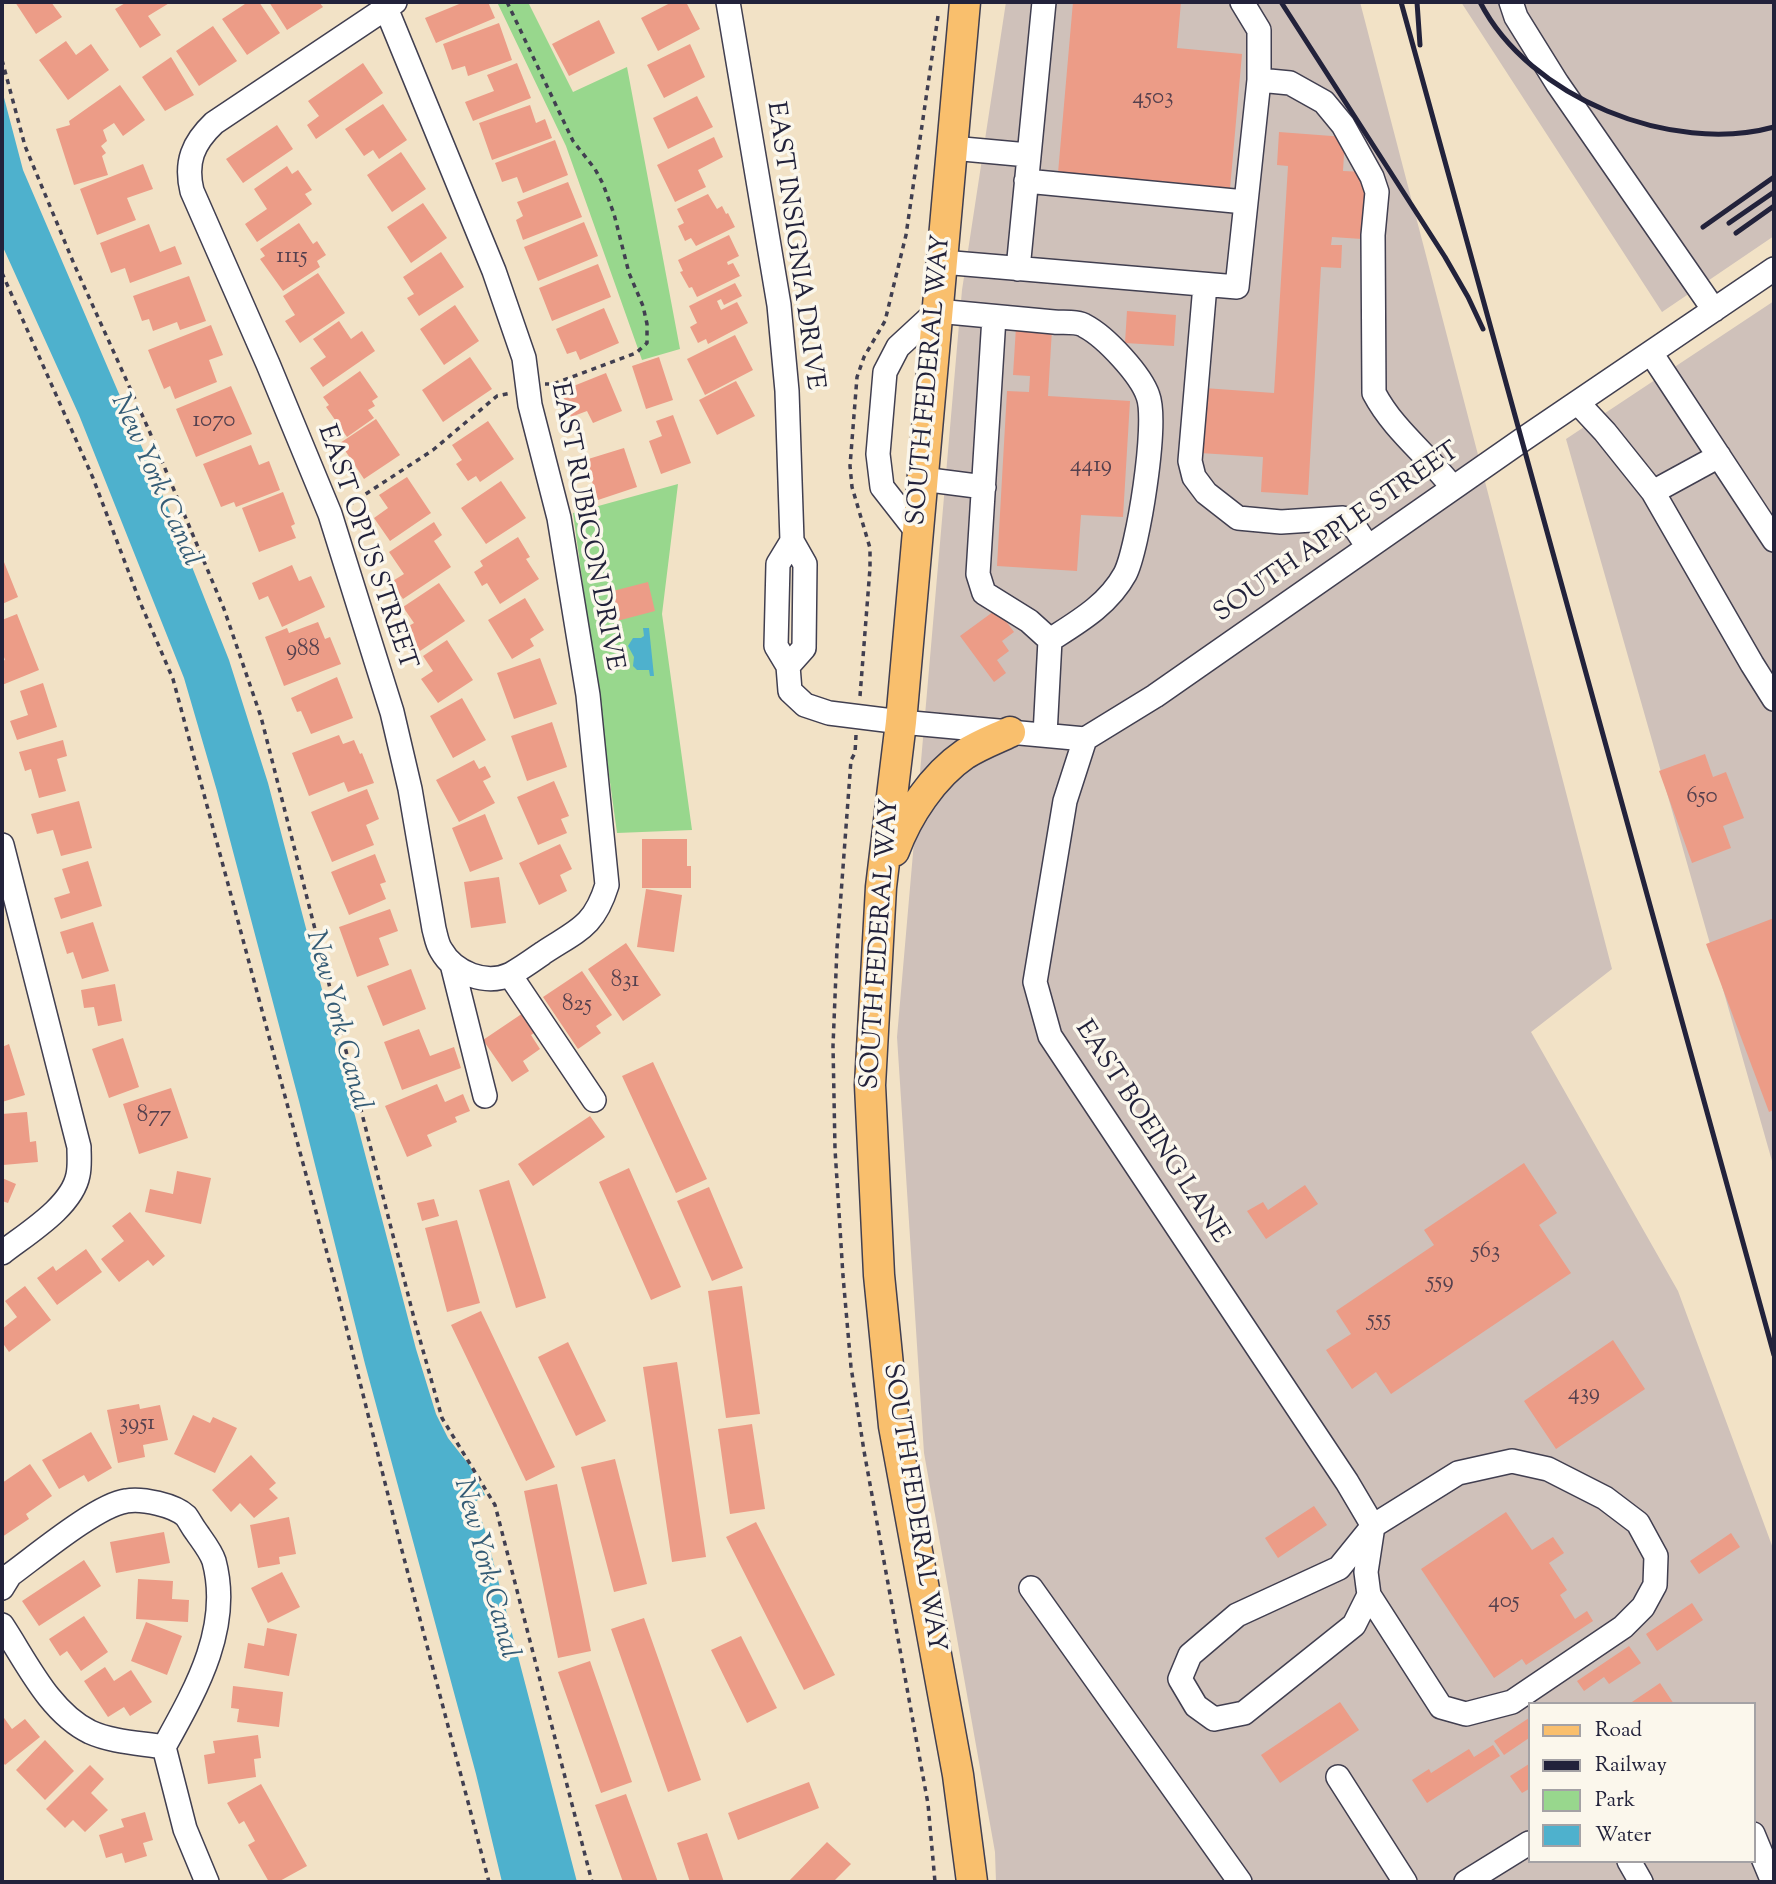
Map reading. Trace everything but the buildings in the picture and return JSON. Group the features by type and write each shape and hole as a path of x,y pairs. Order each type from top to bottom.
{"main road":[{"name":"SOUTH FEDERAL WAY","path":"965,2 901,722 881,887 870,1085 879,1275 894,1426 958,1775 972,1882"},
{"path":"881,887 902,830 927,792 965,754 1010,732"}],"street":[{"name":"EAST INSIGNIA DRIVE","path":"728,2 779,305 788,391 792,541 805,564 804,648 788,666 790,691 805,705 829,713 901,722"},
{"path":"1018,269 1044,2"},
{"path":"942,262 1237,287 1259,80 1259,30 1242,2"},
{"path":"1511,2 1516,17 1557,83 1714,310"},
{"name":"EAST OPUS STREET","path":"391,5 214,123 199,137 189,160 188,176 192,191 330,514 392,712 410,789 434,929 440,949 453,964 485,1096"},
{"name":"EAST RUBICON DRIVE","path":"391,5 494,271 524,358 530,405 559,518 589,695 607,885 600,908 586,925 510,975"},
{"path":"1259,80 1290,83 1324,102 1343,125 1372,177 1377,192 1373,235 1374,393 1385,415 1439,469 1453,488"},
{"path":"952,148 1028,155"},
{"path":"1026,181 1245,202"},
{"name":"SOUTH APPLE STREET","path":"1085,738 1154,696 1774,269"},
{"path":"1205,285 1190,461 1194,477 1206,493 1238,518 1281,522 1343,518 1356,529 1368,547"},
{"path":"918,533 882,487 878,454 885,372 898,347 937,312 1084,324 1114,350 1141,379 1150,400 1151,444 1136,532 1125,574 1105,601 1088,616 1050,640"},
{"path":"994,317 978,573 984,593 1029,621 1050,640"},
{"path":"1651,353 1774,540"},
{"path":"1578,402 1653,492 1774,699"},
{"path":"1653,492 1718,456"},
{"path":"922,480 984,487"},
{"path":"1045,735 1050,640"},
{"path":"901,722 1085,738"},
{"name":"EAST BOEING LANE","path":"1085,738 1065,801 1035,982 1050,1036 1348,1482 1373,1526"},
{"path":"2,845 79,1147 78,1175 61,1207 2,1253"},
{"path":"453,964 470,975 487,979 510,975 594,1100"},
{"path":"1369,1595 1354,1625 1244,1713 1214,1719 1196,1706 1180,1679 1190,1655 1237,1615 1339,1568 1373,1526 1458,1473 1512,1461 1548,1469 1605,1498 1638,1522 1656,1556 1655,1585 1643,1607 1623,1628 1512,1702 1466,1714 1441,1707 1369,1595 1366,1572 1373,1526"},
{"path":"2,1588 10,1575 96,1513 125,1501 157,1502 186,1516 214,1559 218,1589 217,1623 209,1658 198,1684 164,1746 199,1879"},
{"path":"1031,1588 1240,1882"},
{"path":"2,1625 49,1696 72,1720 91,1732 116,1739 164,1746"},
{"path":"1338,1777 1405,1882"},
{"path":"1755,1839 1773,1882"},
{"path":"1466,1882 1528,1844"},
{"path":"1630,1863 1641,1882"}],"path":[{"path":"507,2 573,141 603,184 647,324 647,343 636,353 553,384 544,384"},
{"path":"2,60 25,146 224,609 261,717 442,1418 495,1504 592,1882"},
{"path":"2,273 93,478 140,602 173,678 334,1277 489,1882"},
{"path":"343,508 433,450 498,396 513,393"}],"shaded area":[{"path":"1006,2 1360,2 1612,969 1531,1032 1678,1291 1774,1551 1774,1882 996,1882 995,1852 924,1453 897,1037 962,290"},
{"path":"1461,2 1774,2 1774,236 1662,312"},
{"path":"1774,301 1774,1168 1566,439"}],"green space":[{"path":"497,2 528,2 573,92 627,67 680,349 642,360 566,146"},
{"path":"678,484 662,614 692,830 617,833 573,513"}],"water":[{"name":"New York Canal","path":"2,90 23,170 177,529 229,660 268,783 416,1349 436,1414 448,1438 470,1466 485,1495 475,1502 485,1530 577,1882 502,1882 476,1774 365,1364 299,1101 217,791 184,678 79,415 2,245"},
{"path":"643,628 649,628 654,676 650,676 649,670 637,670 633,666 634,657 628,646 633,638 644,636"}],"railway":[{"path":"1281,2 1445,257 1483,329"},
{"path":"1401,2 1774,1355"},
{"path":"1417,2 1420,45"},
{"path":"1480,2 1503,36 1532,66 1568,91 1607,111 1649,125 1692,133 1734,134 1774,127"},
{"path":"1703,227 1774,177"},
{"path":"1729,223 1774,192"},
{"path":"1736,233 1774,206"}]}
